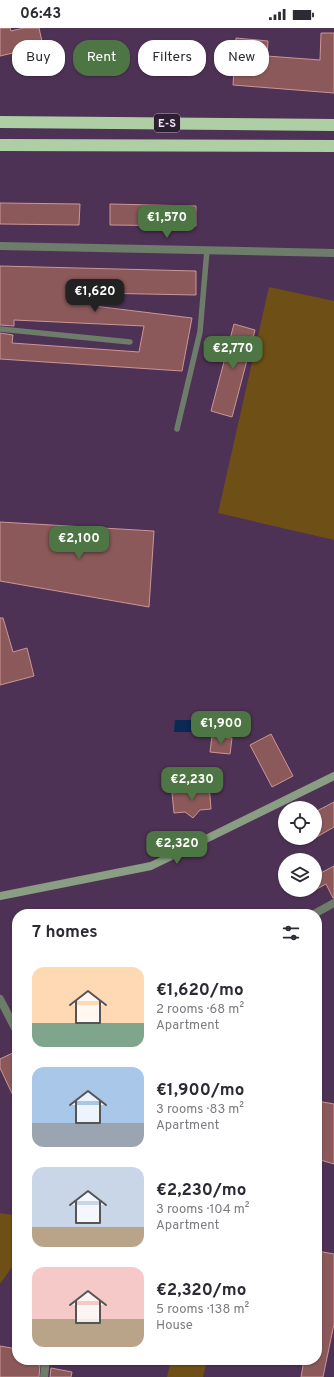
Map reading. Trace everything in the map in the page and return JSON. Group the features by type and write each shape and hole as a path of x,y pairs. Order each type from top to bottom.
{"highway":[{"name":"E-S","path":"0,122 334,125"},
{"name":"E-S","path":"0,145 334,146"}],"main road":[{"path":"0,896 151,866 334,776"}],"street":[{"path":"0,246 334,253"},
{"path":"322,910 334,903"},
{"path":"0,999 12,1022"},
{"path":"44,1377 45,1365"}],"lane":[{"path":"177,429 200,332 207,250"},
{"path":"0,329 130,342"}],"shaded area":[{"path":"269,287 334,301 334,540 218,513"},
{"path":"0,1213 12,1215 12,1267 0,1284"},
{"path":"170,1365 206,1365 203,1377 167,1377"}],"water":[{"path":"175,720 198,720 197,732 174,732"}],"building":[{"path":"0,28 10,28 11,31 24,28 39,28 42,40 12,40 12,53 0,56"},
{"path":"321,33 334,33 334,93 233,85 234,76 269,76 269,56 320,60"},
{"path":"236,38 257,40 236,40"},
{"path":"0,203 80,204 79,225 0,224"},
{"path":"110,204 196,206 196,226 110,225"},
{"path":"0,266 196,271 196,295 95,293 94,306 192,318 182,371 0,359 0,333 13,335 12,343 139,352 144,326 14,320 14,326 0,325"},
{"path":"234,324 255,330 232,417 211,411"},
{"path":"0,522 154,531 149,607 0,581"},
{"path":"0,618 3,618 13,652 27,648 34,676 0,685"},
{"path":"271,734 293,776 272,787 250,745"},
{"path":"212,736 232,738 230,754 210,752"},
{"path":"209,784 211,809 200,810 193,818 185,812 174,813 172,793 198,791 197,785"},
{"path":"334,802 334,827 322,834 322,808"},
{"path":"334,866 334,898 326,884 322,886 322,872"},
{"path":"12,1053 12,1093 0,1068 0,1059"},
{"path":"322,1102 334,1104 334,1164 322,1160"},
{"path":"322,1252 334,1254 334,1324 323,1377 301,1377 303,1365 322,1365"},
{"path":"0,1346 12,1348 12,1365 40,1365 39,1377 0,1377"},
{"path":"51,1368 72,1372 71,1377 50,1377"}]}
